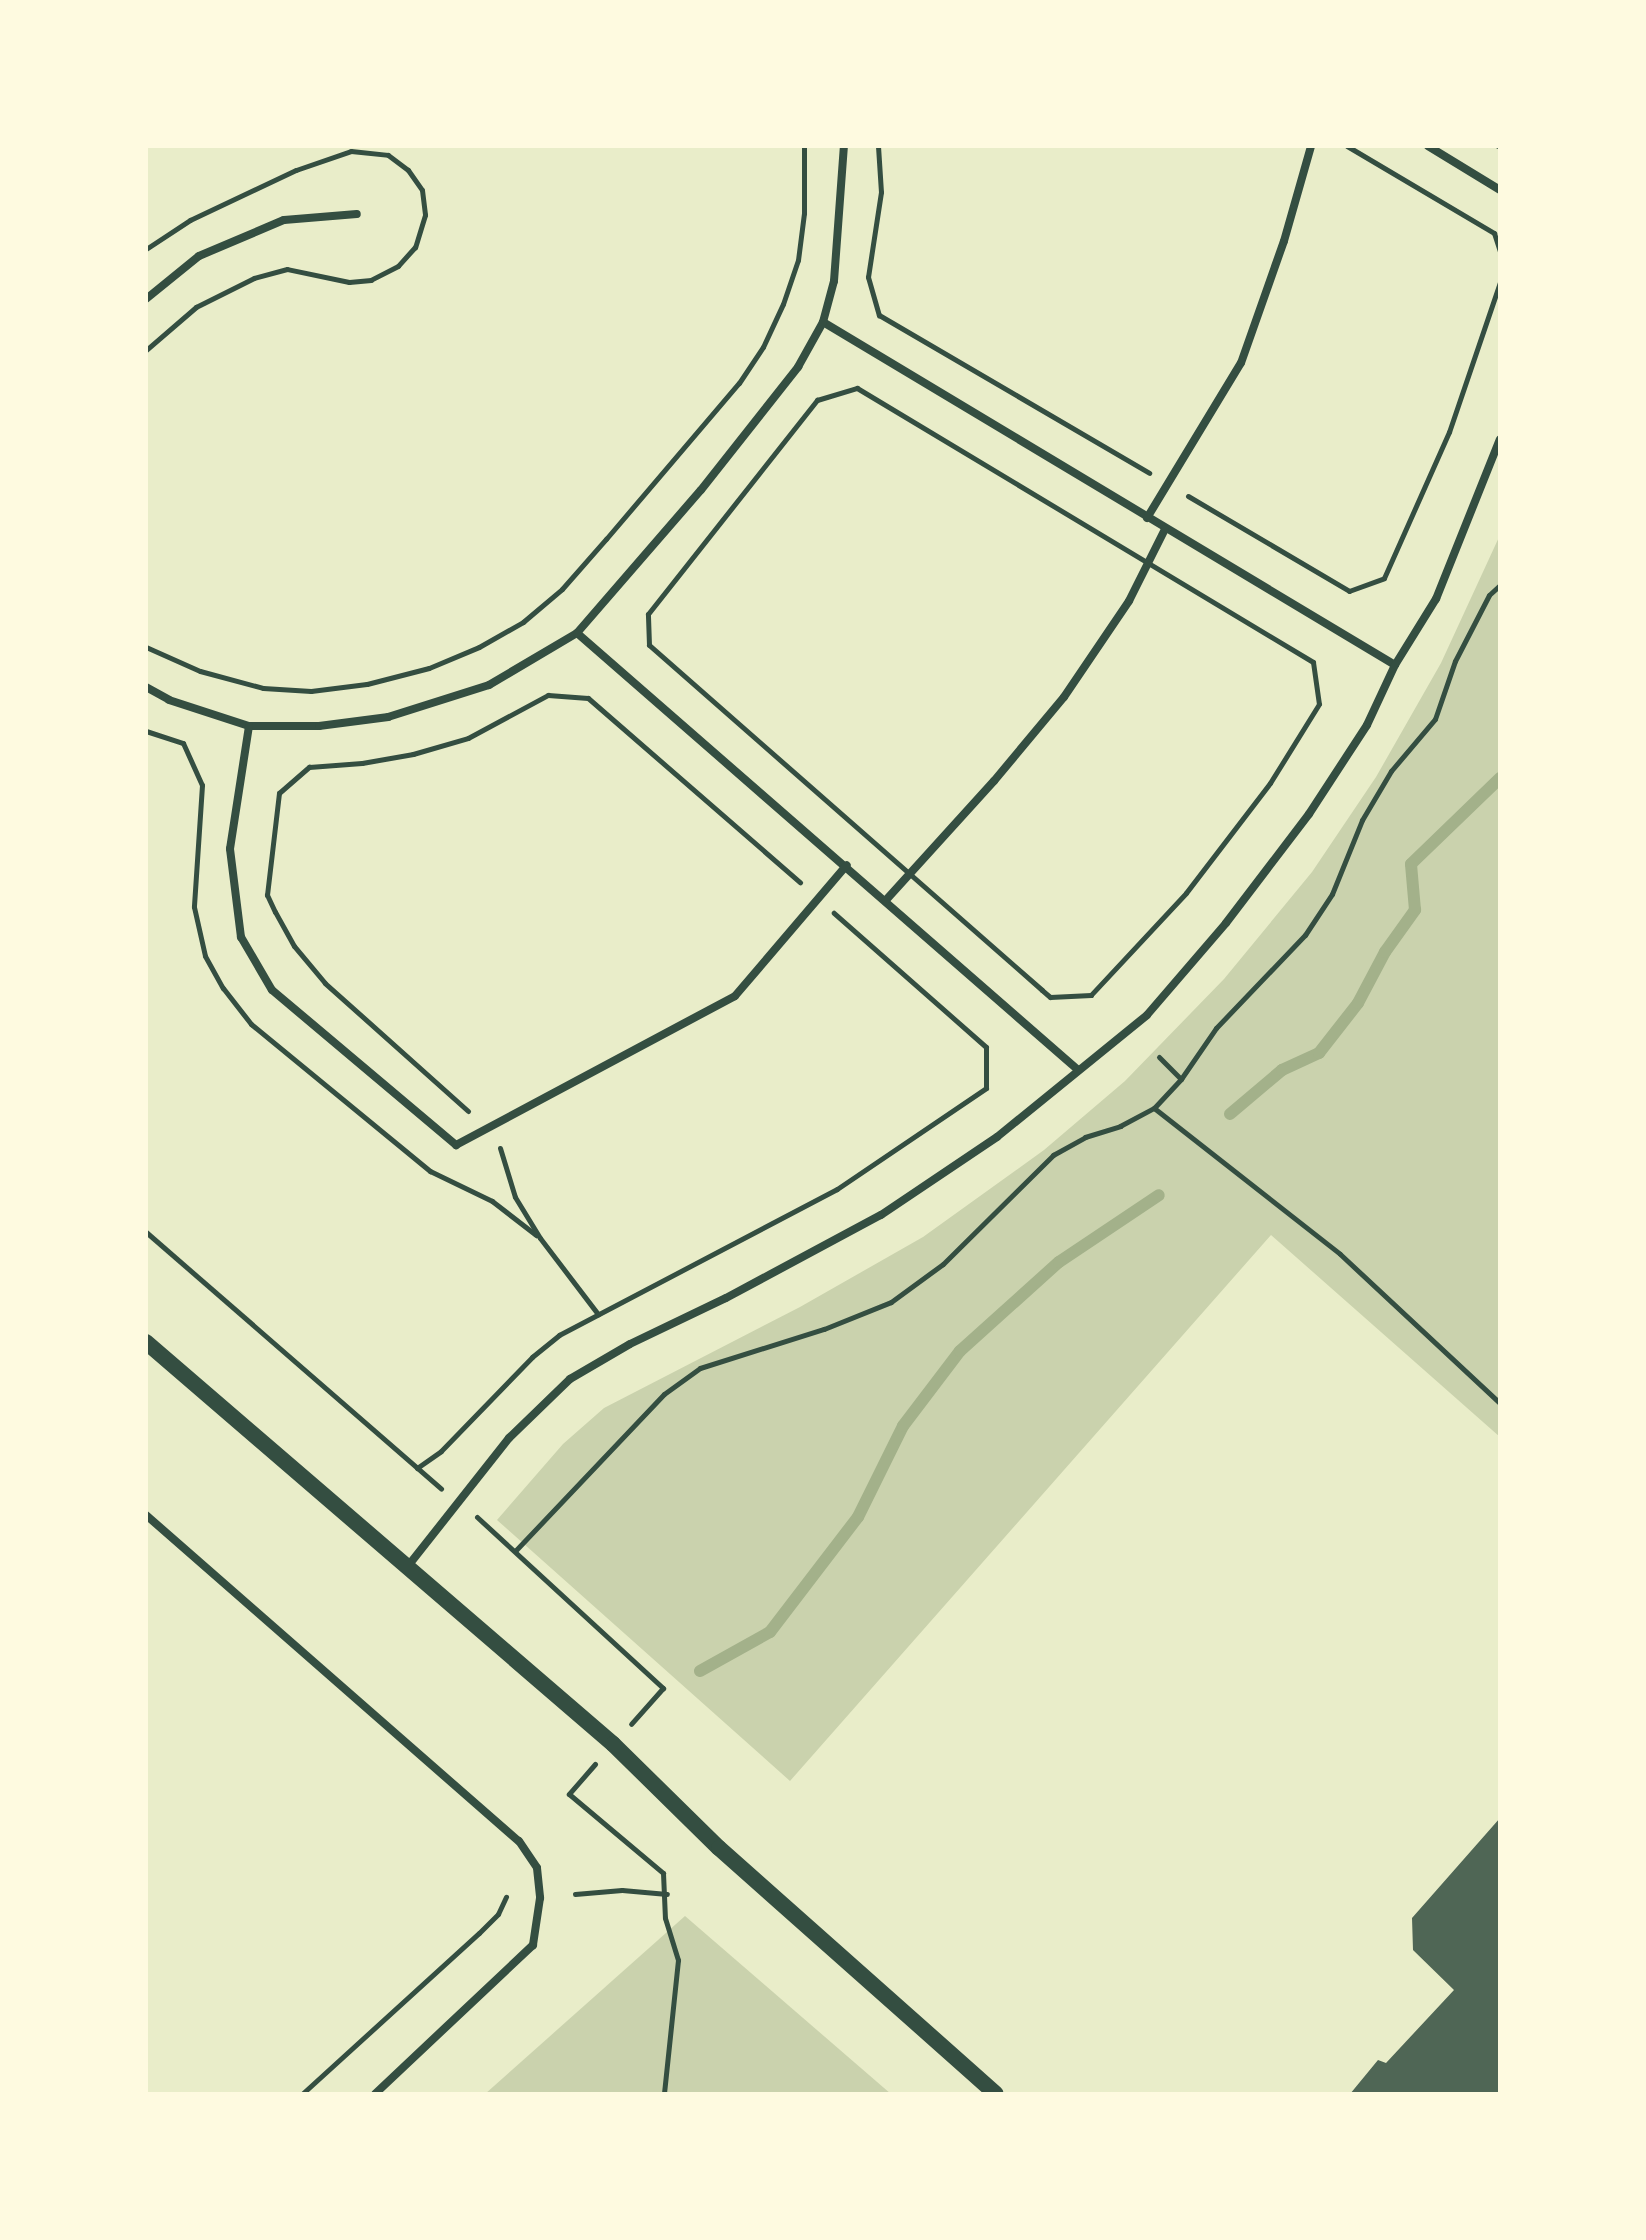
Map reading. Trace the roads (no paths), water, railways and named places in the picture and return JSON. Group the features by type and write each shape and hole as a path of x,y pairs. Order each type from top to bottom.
{"main road":[{"path":"146,1342 613,1744 719,1848 996,2094"}],"street":[{"path":"146,687 169,700 249,726 319,726 388,717 489,685 577,633 750,428 798,367 823,322 834,281 844,146"},
{"path":"1147,518 1222,400 1241,363 1284,241 1311,146"},
{"path":"1428,146 1500,190"},
{"path":"146,299 199,256 284,220 357,214"},
{"path":"823,322 1395,665"},
{"path":"408,1566 509,1438 570,1379 630,1344 726,1298 881,1215 997,1137 1147,1015 1226,923 1309,814 1359,739 1395,665 1436,599 1500,439"},
{"path":"886,900 994,781 1064,697 1129,601 1165,529"},
{"path":"577,633 847,865 1077,1069"},
{"path":"249,726 230,849 241,937 272,990 456,1145 735,996 847,865"},
{"path":"146,1515 519,1841 537,1868 540,1898 533,1945 375,2094"}],"waterway":[{"path":"1230,1114 1282,1070 1319,1053 1358,1003 1385,952 1415,910 1411,864 1500,778"},
{"path":"700,1671 770,1632 858,1517 903,1426 960,1351 1059,1262 1159,1195"}]}
